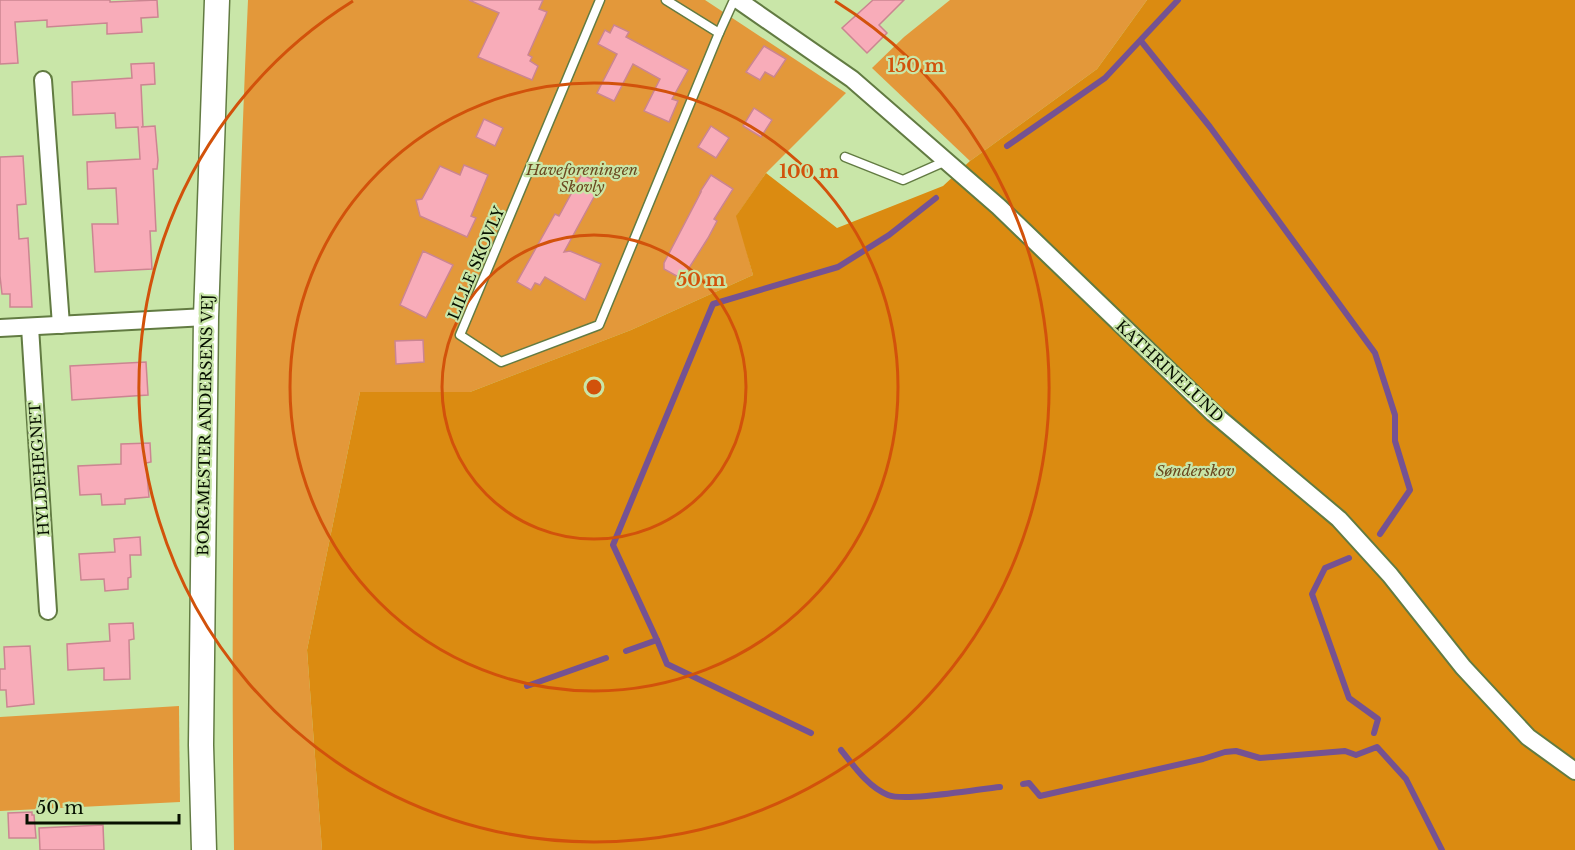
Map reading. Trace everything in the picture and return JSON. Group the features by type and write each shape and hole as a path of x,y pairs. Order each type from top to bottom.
{"street":[{"name":"BORGMESTER ANDERSENS VEJ","path":"204,850 201,745 207,317 217,0"},
{"name":"KATHRINELUND","path":"736,0 852,79 999,207 1213,413 1339,519 1390,576 1463,667 1528,737 1575,771"},
{"path":"43,80 61,325"},
{"path":"0,328 207,317"},
{"name":"HYLDEHEGNET","path":"30,327 48,611"}],"lane":[{"name":"LILLE SKOVLY","path":"600,0 460,335 501,362 599,325 719,33 736,0"},
{"path":"666,0 719,33"},
{"path":"845,157 903,180 946,161"}],"green space":[{"name":"Haveforeningen Skovly","path":"248,0 705,0 846,93 766,173 737,215 753,275 631,330 470,392 360,392 307,650 322,850 234,850 235,425"},
{"path":"950,0 1147,0 1097,69 970,161 872,68 904,37"},
{"name":"Sønderskov","path":"1147,0 1575,0 1575,850 322,850 307,650 360,392 470,392 631,330 753,275 736,216 766,173 837,228 943,186 970,161 1097,69"},
{"path":"179,706 180,802 0,811 0,717"}],"building":[{"path":"0,0 110,0 110,2 157,0 158,17 141,18 142,32 107,34 107,23 47,27 47,20 15,22 18,63 0,64"},
{"path":"469,0 543,0 539,9 547,12 528,55 532,57 530,61 538,66 532,80 478,57 499,13"},
{"path":"873,0 904,0 879,25 887,33 867,53 842,28"},
{"path":"614,25 629,32 626,37 688,70 672,99 678,101 669,122 644,111 660,79 633,64 614,101 597,93 617,54 598,44 605,30 610,33"},
{"path":"764,46 786,59 774,77 765,72 760,80 746,72"},
{"path":"154,63 155,84 141,85 143,127 155,126 158,160 157,169 153,169 156,231 150,231 152,269 95,272 92,224 118,224 116,188 88,189 87,162 140,159 138,127 116,128 115,113 73,115 72,82 132,78 131,64"},
{"path":"754,108 772,120 761,137 743,126"},
{"path":"484,119 503,128 495,146 476,137"},
{"path":"711,126 729,138 716,158 698,147"},
{"path":"23,156 26,204 17,205 19,239 28,238 32,307 10,307 10,294 2,294 0,276 0,157"},
{"path":"464,165 488,175 471,216 476,218 467,237 420,216 416,200 422,199 440,166 460,175"},
{"path":"582,174 601,184 564,252 570,251 601,264 585,300 545,277 540,285 535,283 531,290 517,282 555,214 559,216"},
{"path":"711,175 733,189 714,219 717,221 708,238 682,279 664,269 664,263"},
{"path":"423,251 453,265 426,318 400,305"},
{"path":"423,340 424,362 396,364 395,341"},
{"path":"146,362 148,395 72,400 70,366"},
{"path":"150,443 151,462 146,463 149,497 125,499 125,504 102,505 101,494 80,495 78,466 121,464 121,444"},
{"path":"140,537 141,555 130,555 131,577 128,578 128,589 105,591 104,579 81,580 79,554 115,552 114,539"},
{"path":"133,623 134,639 129,640 130,679 104,680 104,668 68,670 67,644 110,641 109,624"},
{"path":"30,646 34,704 7,707 6,690 0,690 0,669 5,669 4,647"},
{"path":"32,812 36,838 9,838 8,813"},
{"path":"103,825 104,850 40,850 39,828"}],"waterway":[{"path":"1007,146 1105,78 1178,0"},
{"path":"1141,41 1210,127 1375,353 1395,415 1395,441 1410,490 1380,534"},
{"path":"626,651 657,640 613,545 713,304 838,267 889,235 936,198"},
{"path":"1349,558 1325,568 1312,594 1349,698 1378,719 1374,733"},
{"path":"657,640 667,664 811,733"},
{"path":"527,686 606,658"},
{"path":"1023,784 1029,783 1040,796 1225,752 1236,751 1260,758 1345,751 1356,755 1377,747 1406,779 1442,850"},
{"path":"841,750 874,787 888,795 925,796 1000,787"}]}
